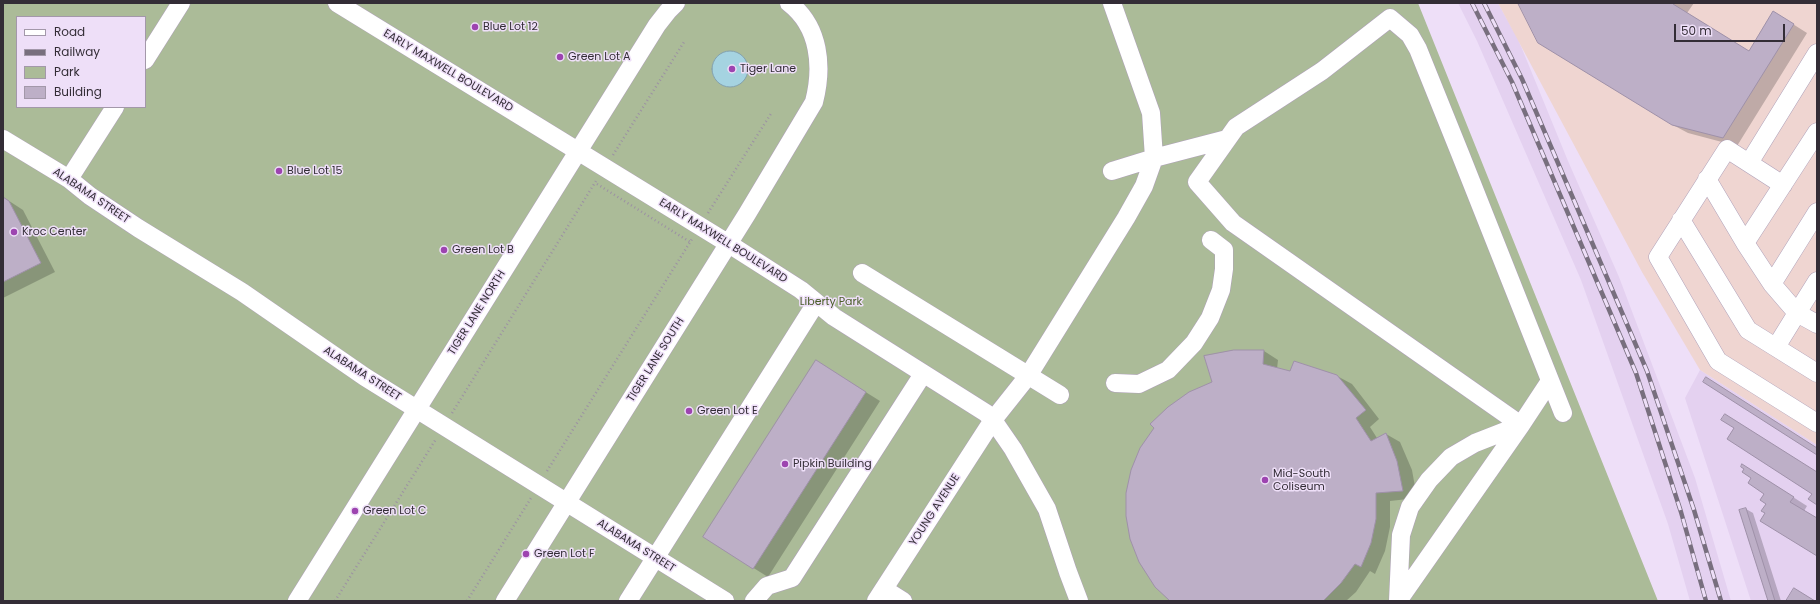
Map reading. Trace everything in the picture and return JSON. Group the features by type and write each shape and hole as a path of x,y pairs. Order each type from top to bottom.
{"street":[{"path":"146,58 182,3"},
{"name":"EARLY MAXWELL BOULEVARD","path":"337,3 579,150 605,168 729,244 801,290 834,317 986,413 993,420 1013,449 1047,509 1079,601"},
{"name":"TIGER LANE NORTH","path":"297,601 657,25 676,3"},
{"name":"TIGER LANE SOUTH","path":"505,601 729,244 814,102 820,68 818,50 804,19 789,3"},
{"path":"1112,3 1151,113 1154,158"},
{"path":"1521,425 1233,223 1197,182 1236,127 1322,71 1390,18 1410,35 1418,49 1563,412"},
{"path":"1748,163 1817,53"},
{"path":"69,180 114,108"},
{"path":"1745,243 1817,132"},
{"name":"ALABAMA STREET","path":"3,139 69,180 138,228 242,292 365,377 725,601"},
{"path":"1112,172 1154,158 1228,139"},
{"path":"1783,185 1727,149 1658,257 1718,361 1817,423"},
{"name":"YOUNG AVENUE","path":"880,595 993,420 1028,376 1126,218 1144,186 1154,158"},
{"path":"1707,179 1745,243 1772,284 1796,313 1817,324"},
{"path":"1772,284 1817,212"},
{"path":"1681,220 1748,330 1817,373"},
{"path":"1115,383 1139,384 1168,370 1194,343 1210,318 1221,290 1224,250 1211,240"},
{"path":"862,274 1060,395"},
{"path":"1776,347 1817,281"},
{"path":"628,601 816,303"},
{"path":"754,601 767,586 792,578 923,374"},
{"path":"1398,601 1550,381"},
{"path":"1398,601 1401,535 1410,507 1429,480 1451,457 1475,443 1521,425"},
{"path":"880,595 903,601"}],"path":[{"path":"335,601 684,42"},
{"path":"467,601 772,112"},
{"path":"595,183 690,242"}],"shaded area":[{"path":"1458,3 1498,3 1518,39 1568,161 1619,277 1695,478 1731,601 1690,601 1668,524 1581,280 1477,41"},
{"path":"1498,3 1817,3 1817,445 1700,370 1642,272"},
{"path":"1700,370 1817,445 1817,601 1751,601 1685,398"}],"green space":[{"name":"Liberty Park","path":"3,3 1418,3 1658,601 3,601"}],"water":[{"path":"733,51 743,56 747,62 747,76 743,82 737,86 727,87 717,82 713,76 712,66 717,56 723,52"}],"building":[{"path":"1518,3 1674,3 1673,4 1749,51 1773,11 1794,24 1723,138 1672,125 1538,43"},
{"name":"Kroc Center","path":"3,197 9,201 41,263 3,282"},
{"name":"Mid-South Coliseum","path":"1234,350 1264,350 1263,364 1290,371 1294,361 1337,375 1366,410 1356,418 1371,441 1386,433 1397,461 1403,491 1376,493 1376,519 1371,543 1361,567 1355,564 1341,583 1323,601 1170,601 1155,587 1139,562 1130,539 1126,516 1126,493 1131,470 1140,448 1154,428 1150,424 1168,407 1189,392 1212,382 1204,356"},
{"name":"Pipkin Building","path":"816,360 866,392 753,569 703,537"},
{"path":"1706,377 1817,448 1817,455 1703,382"},
{"path":"1725,414 1817,472 1817,505 1808,499 1812,494 1727,439 1734,428 1721,420"},
{"path":"1742,464 1794,497 1790,502 1817,518 1817,556 1760,521 1765,513 1761,511 1766,504 1760,500 1764,494 1748,483 1751,478 1742,472 1744,469 1741,467"},
{"path":"1746,508 1775,601 1768,601 1739,510"},
{"path":"1794,588 1815,601 1786,601"}],"railway":[{"path":"1472,3 1512,82 1636,373 1681,512 1706,601"},
{"path":"1484,3 1522,79 1647,371 1694,510 1721,601"}],"place":[{"name":"Blue Lot 12","path":"475,27"},
{"name":"Green Lot A","path":"560,57"},
{"name":"Tiger Lane","path":"732,69"},
{"name":"Blue Lot 15","path":"279,171"},
{"name":"Kroc Center","path":"14,232"},
{"name":"Green Lot B","path":"444,250"},
{"name":"Green Lot E","path":"689,411"},
{"name":"Pipkin Building","path":"785,464"},
{"name":"Mid-South Coliseum","path":"1265,480"},
{"name":"Green Lot C","path":"355,511"},
{"name":"Green Lot F","path":"526,554"}]}
